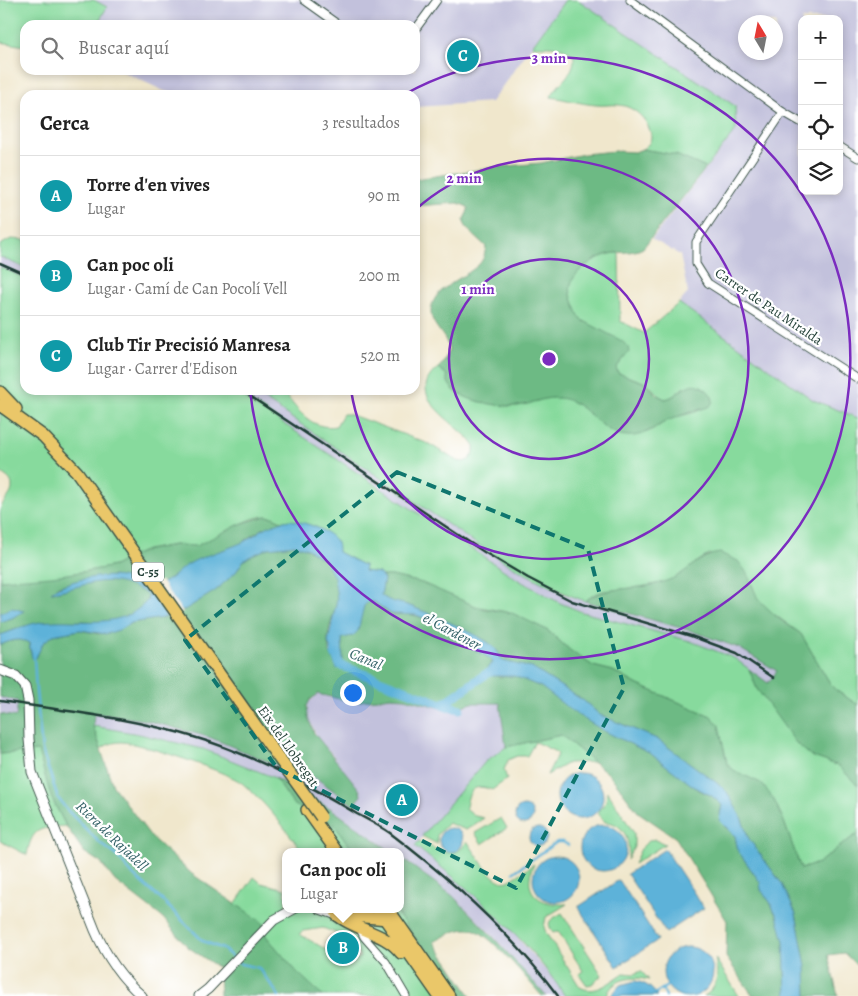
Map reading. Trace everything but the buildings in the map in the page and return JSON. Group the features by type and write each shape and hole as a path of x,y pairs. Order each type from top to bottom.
{"highway":[{"path":"0,392 14,407 35,424 43,436"},
{"name":"C-55","path":"0,405 43,436 69,463 85,488"},
{"name":"C-55","path":"0,414 16,423 39,442 85,488"},
{"name":"Eix del Llobregat","path":"85,488 264,742 343,848"},
{"name":"Eix del Llobregat","path":"264,742 307,810 334,848"},
{"path":"346,913 345,921 384,937 396,946 402,954 414,955 449,996"},
{"path":"348,913 353,916 371,913"},
{"path":"363,929 382,922 383,913"},
{"path":"384,913 414,955 439,996"}],"street":[{"path":"304,0 331,20"},
{"path":"420,23 436,0"},
{"path":"630,0 783,112 798,121"},
{"name":"Carrer de Pau Miralda","path":"783,112 696,242 696,264 708,283 858,379"},
{"path":"843,149 858,158"},
{"path":"0,670 16,676 25,686 28,700 32,772 104,952 114,966 142,996"},
{"path":"199,996 266,929 286,913"},
{"path":"363,929 364,937 386,962 406,996"}],"highlighted area":[{"path":"397,472 588,549 624,688 516,888 277,768 185,640"}],"shaded area":[{"path":"94,0 565,0 491,102 420,107 420,90 162,90 130,75 420,75 420,20 100,20 107,7"},
{"path":"578,0 858,0 858,418 813,400 679,303 688,293 680,255 652,239 736,130 735,107"},
{"path":"0,257 20,266 20,276 0,267"},
{"path":"241,395 258,395 523,572 564,594 692,631 739,648 778,671 768,683 560,603 520,581"},
{"path":"318,694 353,702 391,697 405,698 449,710 472,703 500,703 506,747 486,761 415,846 463,885 504,922 555,981 565,996 546,996 493,936 453,896 404,860 404,848 386,848 330,808 283,782 203,749 139,734 93,726 94,712 145,720 209,737 269,762 316,778 355,806 359,789 318,739 308,717 308,703"},
{"path":"0,697 18,700 16,717 0,714"}],"green space":[{"path":"0,0 94,0 107,7 100,20 20,20 20,45 0,42"},
{"path":"565,0 578,0 735,106 736,130 706,168 676,155 642,149 650,142 650,131 642,117 634,110 624,106 590,104 551,97 572,69 574,57 561,48 532,46"},
{"path":"642,149 676,155 706,168 643,248 635,251 609,254 592,261 581,269 573,279 570,287 571,295 582,320 622,341 628,347 629,352 616,368 618,373 646,383 657,395 665,399 693,384 698,385 711,395 712,404 634,436 622,435 612,431 585,410 566,399 549,398 517,406 508,406 474,400 454,391 449,384 447,375 438,368 443,363 449,350 432,318 432,304 443,290 481,262 486,247 465,225 464,220 468,207 458,203 420,206 420,178 497,167 541,163 584,154 615,151 635,152"},
{"path":"11,239 20,240 20,266 0,257 0,245"},
{"path":"619,253 620,321 644,333 679,303 813,400 858,418 858,705 831,685 801,634 763,606 757,599 751,582 710,554 695,563 682,575 666,582 603,591 585,601 562,592 496,557 257,395 286,395 305,417 312,422 327,427 336,426 343,414 349,414 429,444 457,461 464,462 470,459 474,452 474,445 429,400 426,389 428,379 438,368 447,375 449,383 455,390 475,400 499,405 517,406 550,397 568,399 578,404 616,432 628,435 647,432 673,418 700,410 713,399 704,388 684,387 670,398 665,399 641,381 618,373 616,368 625,357 625,344 582,320 578,313 570,286 574,277 591,262"},
{"path":"0,267 20,276 20,395 241,395 520,581 560,603 582,612 690,641 734,658 749,669 757,689 811,756 839,766 858,786 858,833 818,863 801,869 783,819 773,798 727,764 724,748 711,716 638,685 613,671 593,666 571,651 547,630 507,612 475,606 422,583 364,571 365,566 338,552 331,537 324,531 309,525 282,521 266,516 248,521 214,539 193,547 174,545 147,550 110,567 44,578 0,580 2,549 0,510 11,493 12,484 0,472"},
{"path":"266,516 283,522 262,529 240,544 189,564 167,581 159,584 146,585 127,578 112,576 58,586 52,592 100,581 125,584 148,595 142,608 129,616 105,622 76,621 25,626 0,635 0,622 12,618 23,611 11,609 0,613 0,580 52,576 114,566 148,550 175,545 196,546 240,524"},
{"path":"295,545 313,552 321,558 336,582 338,591 337,601 328,638 328,646 337,669 343,660 342,638 356,631 364,606 368,602 374,602 392,615 408,614 428,619 449,630 467,645 492,659 493,662 487,668 498,677 514,676 541,687 604,731 651,754 722,805 720,812 724,826 735,836 738,851 760,882 761,890 770,902 780,924 784,941 786,996 753,996 726,957 727,921 676,838 638,812 610,775 561,735 506,747 500,703 472,703 449,710 405,698 391,697 353,702 318,694 310,700 307,706 308,717 314,733 359,789 361,795 355,806 316,778 269,762 209,737 145,720 94,713 93,726 113,786 152,838 192,874 262,922 266,936 297,972 323,996 220,996 219,968 188,947 163,918 115,881 101,863 84,852 66,826 51,797 38,751 0,754 0,714 16,717 18,701 0,697 0,645 14,640 25,641 29,643 30,652 36,658 43,643 53,635 80,630 99,634 119,630 131,623 163,618 186,609 215,591 249,557 268,548"},
{"path":"720,553 738,561 747,573 758,599 778,618 801,634 831,685 858,705 858,786 839,766 811,756 796,743 757,689 749,669 768,683 777,671 739,648 692,631 585,601 605,592 647,586 666,581 705,557"},
{"path":"382,576 392,576 422,583 480,608 512,613 547,630 571,651 593,666 613,671 638,685 711,716 719,725 727,764 735,771 761,783 773,798 783,819 801,869 818,863 858,833 858,967 844,953 828,955 838,996 807,996 806,966 796,914 782,884 749,839 741,817 727,792 721,786 657,739 600,715 584,701 532,668 503,661 495,648 479,637 410,606 384,598 381,595 384,579"},
{"path":"93,726 139,734 203,749 275,778 293,804 333,823 351,848 300,848 267,807 242,783 203,765 122,742 116,742 101,749"},
{"path":"561,735 594,762 568,763 547,775 558,753 535,742 527,756 517,756 508,760 504,770 507,779 492,790 481,787 476,788 470,793 466,808 475,816 484,818 466,830 448,823 437,835 437,844 422,836 486,761 506,747"},
{"path":"38,750 51,797 66,826 50,827 39,831 32,839 27,855 0,841 0,754"},
{"path":"275,778 330,808 386,848 351,848 333,823 293,804"},
{"path":"607,791 634,833 634,847 627,860 628,841 622,830 612,823 605,822 598,813 606,801"},
{"path":"501,818 507,828 482,844 475,833"},
{"path":"654,839 665,844 634,864 643,846"},
{"path":"419,841 451,853 462,848 467,841 491,874 496,879 502,881 508,881 534,864 530,882 531,889 535,895 548,903 567,904 546,917 544,927 580,987 592,990 598,989 624,973 634,974 641,971 649,980 636,978 618,982 613,985 607,996 565,996 533,953 496,915 415,846"},
{"path":"404,860 453,896 546,996 542,996 498,947 478,932 466,929 456,931 434,942 471,996 457,996 397,913 404,913"},
{"path":"254,877 261,883 282,888 282,913 397,913 457,996 323,996 297,973 266,936 262,922 235,904","holes":["323,928 348,938 360,957 353,962 339,957 299,934 303,931"]},
{"path":"562,913 602,975 592,984 587,985 579,974 583,971 558,931 553,933 549,925 552,919"},
{"path":"715,958 739,996 704,996 715,984 717,969"}],"water":[{"name":"el Cardener","path":"289,520 308,524 323,530 334,538 338,546 338,552 365,566 364,571 379,573 384,579 381,595 384,598 410,606 479,637 495,648 503,661 532,668 584,701 600,715 657,739 721,786 727,792 741,817 749,839 782,884 796,914 806,966 807,996 786,996 784,941 777,916 761,890 760,882 738,851 735,836 719,820 722,805 712,796 693,786 651,754 604,731 576,714 541,687 514,676 491,676 486,672 487,668 493,663 491,659 467,645 439,624 416,615 391,614 374,602 368,602 364,606 358,631 353,636 342,638 343,660 337,669 328,642 337,599 334,577 324,560 308,549 295,545 268,548 243,561 236,572 215,591 186,609 163,618 131,623 119,630 106,634 80,630 53,635 43,643 36,658 32,658 29,643 25,641 14,640 0,645 0,635 30,624 55,621 111,620 124,617 136,611 147,601 148,595 142,591 109,581 90,583 51,592 65,584 104,576 126,578 144,584 162,583 193,562 241,543 270,525"},
{"path":"12,608 24,611 0,622 0,613"},
{"path":"580,773 593,777 599,783 603,796 599,809 593,815 580,819 567,815 561,809 557,796 561,783 567,777"},
{"path":"520,806 528,806 533,811 531,822 520,824 515,819 515,811"},
{"path":"603,825 616,829 622,835 626,848 622,861 616,867 603,871 590,867 584,861 580,848 584,835 590,829"},
{"path":"451,828 459,832 463,840 459,848 451,852 443,848 439,840 443,832"},
{"path":"534,828 542,828 547,833 545,844 534,846 529,841 529,833"},
{"path":"665,849 704,908 666,933 627,874"},
{"path":"556,856 569,860 575,866 579,879 575,892 569,898 556,902 543,898 537,892 533,879 537,866 543,860"},
{"path":"619,880 658,940 617,967 578,907"},
{"path":"683,947 693,947 706,954 713,967 713,977 706,990 693,997 683,997 674,993 667,986 663,977 663,967 667,958 674,951"},
{"path":"635,981 648,986 657,996 611,996 620,985"}],"pier":[{"path":"142,581 153,583 161,581 183,613 168,618"}],"waterway":[{"name":"Canal","path":"335,654 340,665 447,706 460,709"},
{"name":"Riera de Rajadell","path":"34,657 42,750 58,798 67,810 100,843 116,855 134,876 164,902 203,941 223,949 241,964 259,968 279,996"},
{"name":"Canal","path":"443,704 486,674 497,669"},
{"path":"514,872 557,842 563,842 568,845"},
{"path":"656,993 667,986"},
{"path":"662,989 666,996"}],"railway":[{"path":"0,263 20,272"},
{"path":"248,395 484,552 528,578 572,601 691,636 737,653 774,678"},
{"path":"0,701 99,716 173,731 234,751 271,767 325,795 386,830 436,869 501,929 558,996"}],"place":[{"name":"Club Tir Precisió Manresa","path":"463,56"},
{"name":"Torre d'en vives","path":"402,800"},
{"name":"Can poc oli","path":"343,948"}]}
